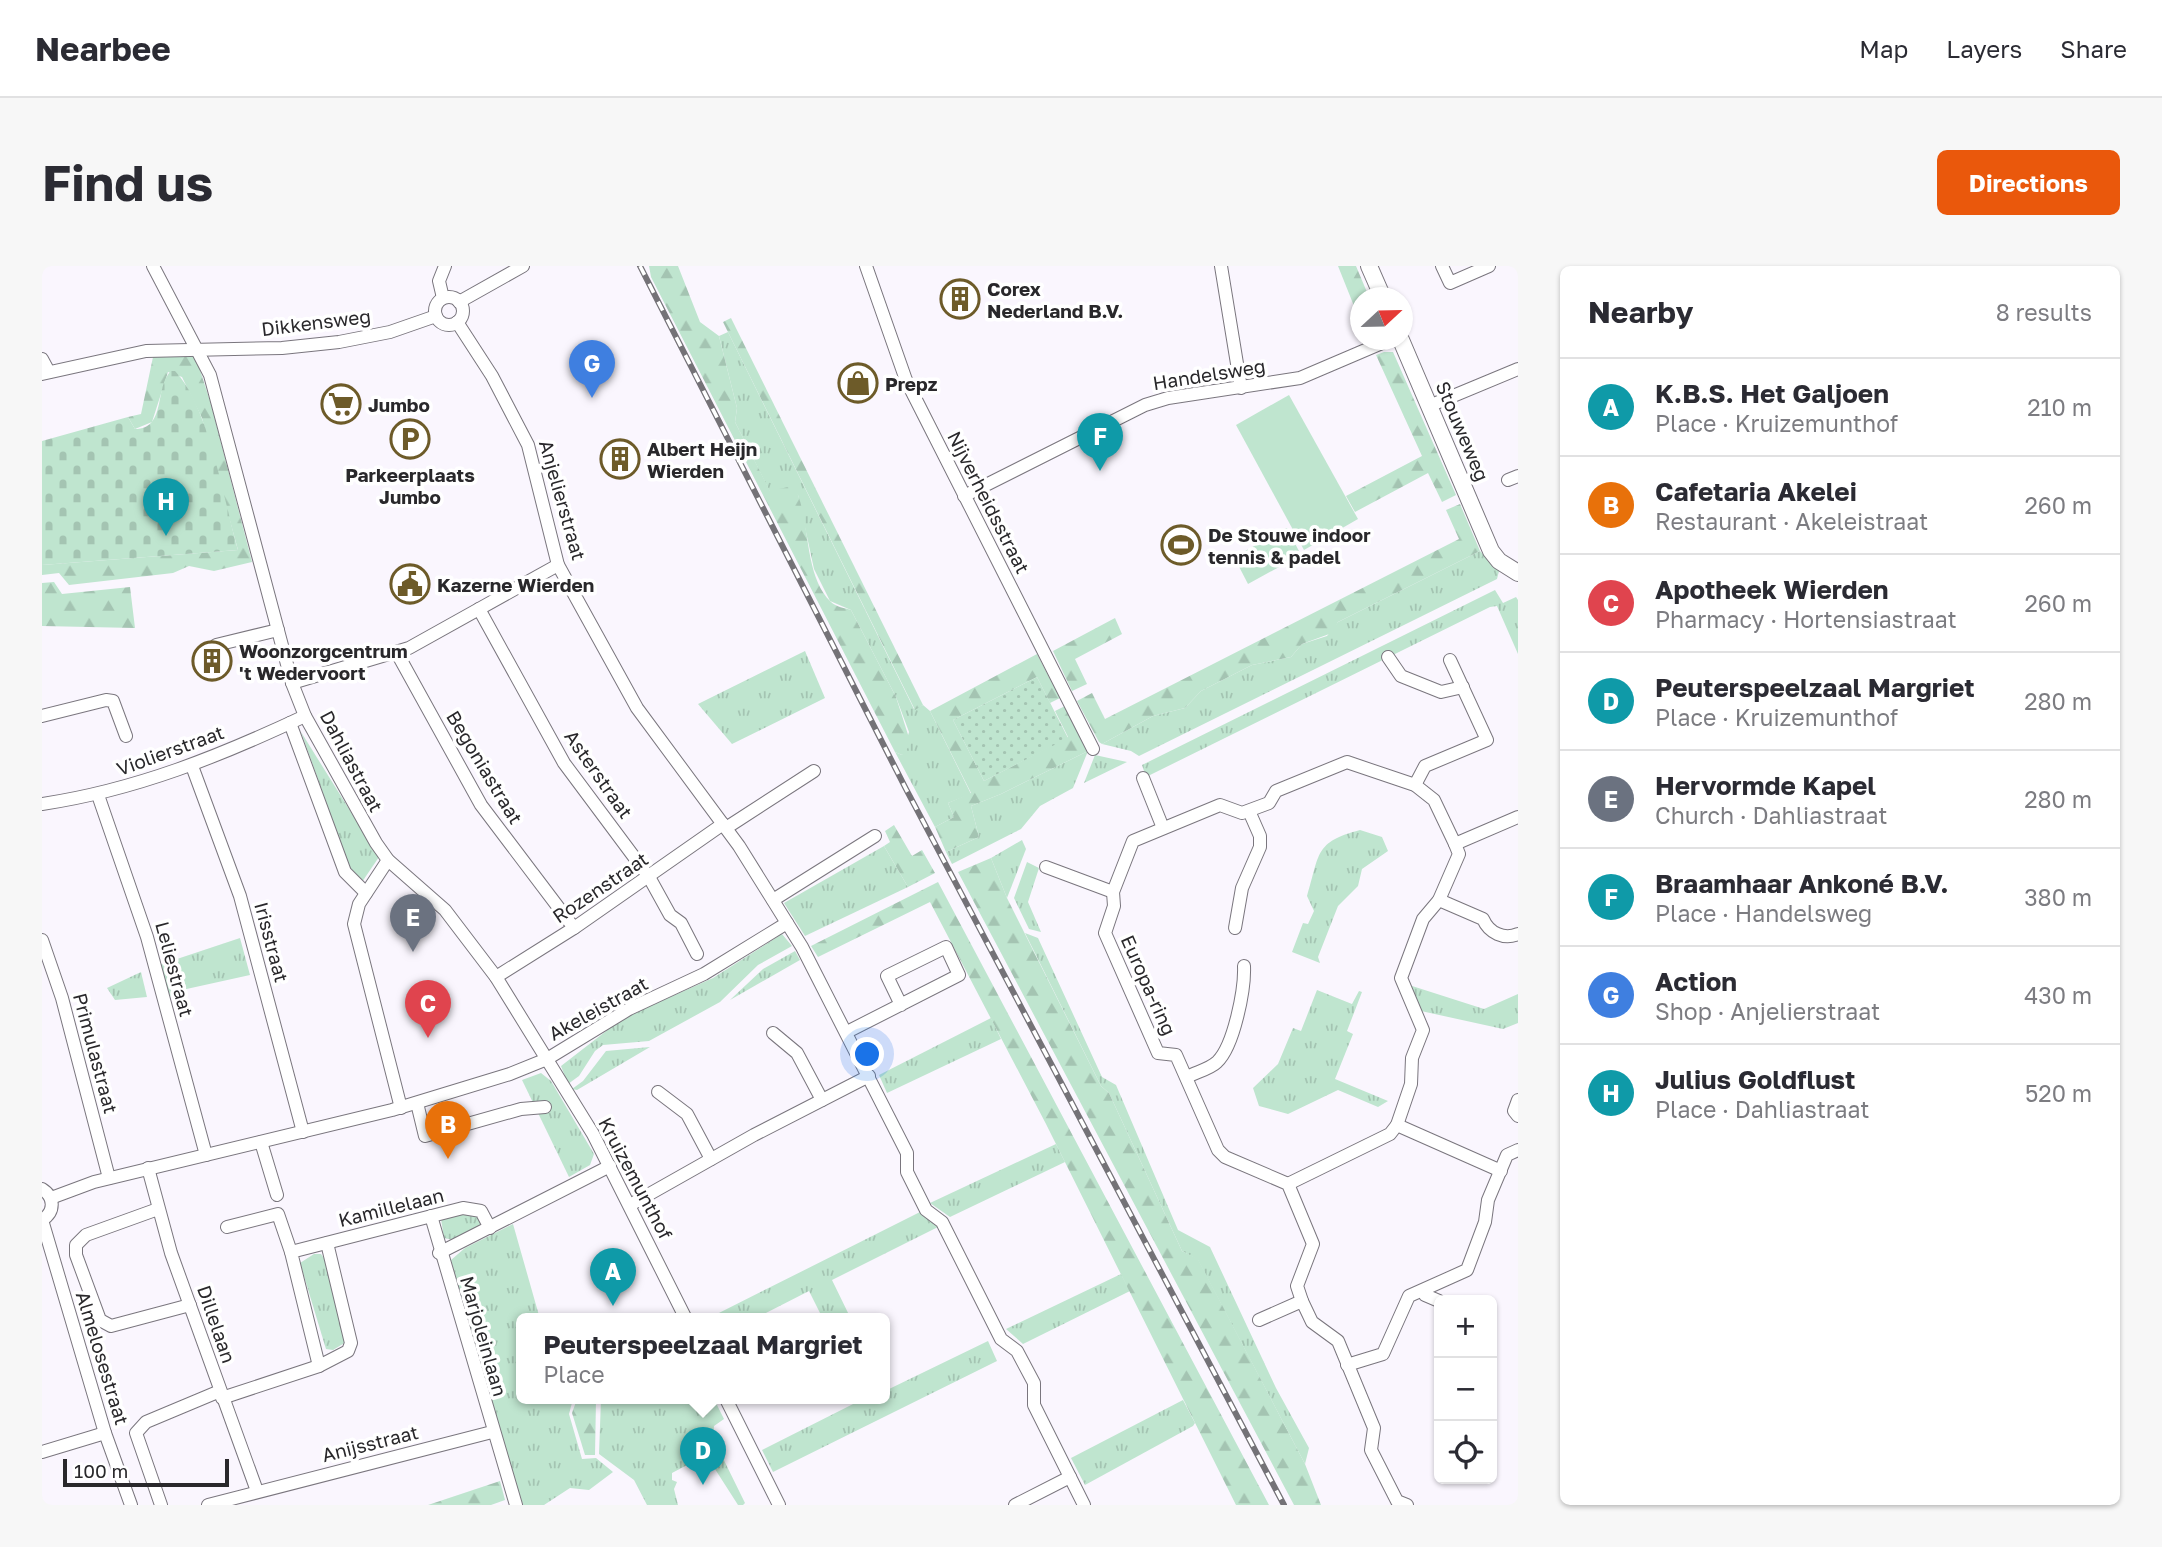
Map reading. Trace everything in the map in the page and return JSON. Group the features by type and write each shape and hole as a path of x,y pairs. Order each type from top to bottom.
{"main road":[{"path":"1369,266 1378,287"},
{"name":"Stouweweg","path":"1405,350 1487,540 1499,561 1518,571"}],"street":[{"name":"Dahliastraat","path":"153,266 210,375 230,439 292,683 305,716 359,817 388,860 438,903 496,977 547,1059"},
{"path":"443,298 439,281 445,266"},
{"path":"443,298 459,302 523,266"},
{"name":"Nijverheidsstraat","path":"866,266 906,380 1093,749"},
{"path":"1222,266 1241,388"},
{"path":"1442,266 1450,283 1489,266"},
{"path":"443,298 436,307 436,316 447,325 457,322 463,310 459,302"},
{"name":"Dikkensweg","path":"46,373 146,351 282,348 339,342 390,332 436,316"},
{"name":"Anjelierstraat","path":"457,322 492,376 528,445 558,565 638,708 724,826 800,944 907,1153 907,1172 926,1210 942,1222 1001,1339 1017,1351 1034,1383 1034,1405 1084,1505"},
{"name":"Handelsweg","path":"964,496 1144,405 1168,398 1300,378 1366,350"},
{"path":"42,359 46,373"},
{"path":"1429,407 1518,369"},
{"path":"292,683 397,653 558,565"},
{"name":"Asterstraat","path":"478,609 564,764 649,877 670,915 681,923 697,954"},
{"path":"216,645 278,630"},
{"name":"Begoniastraat","path":"397,653 481,805 575,928"},
{"path":"1388,657 1401,676 1441,692 1463,687"},
{"path":"1415,785 1425,766 1487,740 1450,660"},
{"path":"42,716 106,700 113,701 117,705 126,736"},
{"name":"Violierstraat","path":"42,804 98,796 192,766 305,716"},
{"path":"290,723 345,873 366,893"},
{"name":"Europa-ring","path":"1288,1184 1225,1157 1218,1150 1176,1055 1158,1053 1105,933 1114,906 1113,892 1133,841 1220,806 1242,813 1249,811 1269,803 1276,791 1347,762 1415,785 1434,800 1455,844"},
{"name":"Irisstraat","path":"192,766 243,908 303,1132"},
{"path":"724,826 814,771"},
{"path":"1143,778 1163,828"},
{"name":"Leliestraat","path":"98,796 147,937 205,1155"},
{"path":"1235,928 1242,888 1260,847 1260,836 1249,811"},
{"path":"1407,1505 1397,1501 1371,1450 1374,1428 1338,1341 1312,1322 1302,1301 1297,1286 1313,1244 1288,1184 1390,1134 1397,1125 1411,1084 1412,1058 1423,1030 1401,978 1423,919 1439,900 1459,854 1455,844 1518,817"},
{"name":"Rozenstraat","path":"496,977 575,928 724,826"},
{"path":"774,901 875,836"},
{"path":"388,860 366,893 355,916 355,937 401,1108"},
{"path":"1046,867 1113,892"},
{"path":"1439,900 1483,919 1486,925 1500,935 1509,938 1518,934"},
{"name":"Akeleistraat","path":"47,1193 401,1108 547,1059 629,1009 736,957 787,923"},
{"name":"Primulastraat","path":"42,940 62,998 109,1178"},
{"path":"847,1032 959,975 946,947 887,976 901,1004"},
{"path":"1187,1077 1215,1064 1227,1049 1245,980 1244,966"},
{"path":"773,1033 797,1053 822,1100"},
{"name":"Kruizemunthof","path":"547,1059 610,1166 683,1313"},
{"path":"630,1205 711,1158 869,1076"},
{"path":"658,1092 687,1114 711,1158"},
{"path":"1518,1100 1514,1111 1518,1116"},
{"path":"417,1103 425,1136 521,1109 545,1107"},
{"path":"1397,1125 1501,1171"},
{"path":"261,1142 277,1195"},
{"path":"1347,1365 1383,1354 1409,1296 1467,1270 1485,1222 1488,1200 1507,1155 1518,1150"},
{"path":"439,1253 610,1166"},
{"name":"Dillelaan","path":"148,1168 158,1209 190,1305 257,1491"},
{"path":"42,1220 52,1209 47,1193"},
{"name":"Kamillelaan","path":"291,1252 472,1207 481,1211 490,1228"},
{"path":"158,1209 86,1235 76,1245 76,1255 100,1320 111,1326 190,1305"},
{"path":"227,1227 278,1214 291,1252 319,1366"},
{"name":"Marjoleinlaan","path":"431,1216 439,1253 516,1505"},
{"name":"Almelosestraat","path":"42,1220 105,1433 131,1505"},
{"path":"161,1505 136,1433 146,1422 221,1395 319,1366 344,1355 351,1343 327,1243"},
{"path":"1423,1291 1425,1296 1434,1299"},
{"path":"1259,1320 1302,1301"},
{"path":"728,1404 779,1505"},
{"name":"Anijsstraat","path":"208,1505 492,1432"},
{"path":"42,1452 105,1433"},
{"path":"1014,1505 1070,1477"}],"green space":[{"path":"649,266 678,266 700,322 719,336 737,408 735,422 770,491 788,487 798,495 812,566 823,592 831,602 851,610 896,697 911,744 902,755 895,752 651,277"},
{"path":"1338,266 1356,266 1365,287 1350,287 1350,296"},
{"path":"731,318 923,705 915,710 723,322"},
{"path":"728,332 914,709 923,705 930,711 971,794 948,803 954,817 935,827 895,752 902,755 909,732 896,697 851,610 830,601 814,569 798,495 770,492 735,422 737,408 719,336"},
{"path":"1393,352 1456,495 1442,502 1428,473 1355,512 1346,496 1422,456 1376,355"},
{"path":"192,355 199,367 211,404 252,562 214,571 189,566 173,573 69,585 59,573 42,575 42,565 238,550 202,418 182,377 168,372 152,422 135,429 128,417 141,414 153,357"},
{"path":"171,371 175,371 187,387 206,430 238,550 42,565 42,441 128,417 135,429 145,427 156,415 166,378"},
{"path":"1289,395 1358,519 1304,550 1236,425"},
{"path":"1460,504 1480,551 1338,622 1332,633 1302,644 1291,657 1252,665 1201,691 1185,708 1153,716 1102,744 1099,742 1077,701 1092,693 1105,719 1459,539 1446,510"},
{"path":"1287,528 1301,555 1248,584 1234,557"},
{"path":"1480,551 1499,571 1497,579 1139,756 1131,751 1102,744 1153,716 1185,708 1201,691 1252,665 1291,657 1302,644 1327,636 1338,622"},
{"path":"54,582 62,594 130,587 135,628 42,626 42,583"},
{"path":"1495,590 1503,603 1516,597 1518,600 1518,654 1497,606 1490,607 1146,777 1142,765"},
{"path":"1115,618 1122,634 1075,659 1087,684 1072,691 1053,651"},
{"path":"805,651 825,698 732,744 698,704"},
{"path":"1037,654 1060,698 1050,703 1037,677 953,720 984,781 1068,737 1055,711 1065,706 1088,751 971,806 979,837 946,852 935,827 954,817 948,803 971,793 930,711"},
{"path":"1037,677 1068,738 984,781 953,720"},
{"path":"301,732 379,857 362,882 353,877"},
{"path":"1088,751 1073,788 1040,806 1021,829 952,864 946,852 979,837 971,806"},
{"path":"1095,755 1127,762 1084,783"},
{"path":"894,825 912,856 922,850 935,873 908,887 884,846 890,842 885,831"},
{"path":"1360,830 1382,837 1388,851 1362,869 1358,886 1338,906 1318,957 1320,963 1292,952 1303,923 1308,924 1314,911 1307,896 1321,852 1334,839"},
{"path":"1022,840 1026,849 1007,898 991,858"},
{"path":"884,846 908,887 805,936 784,903"},
{"path":"991,858 1007,898 1101,1086 1109,1093 1182,1251 1198,1259 1305,1464 1321,1505 1294,1505 958,872"},
{"path":"1027,862 1039,868 1028,902 1041,932 1029,929 1014,898"},
{"path":"938,882 1269,1505 1236,1505 1046,1124 930,902 818,957 811,946"},
{"path":"1025,933 1038,938 1102,1077 1116,1085 1178,1230 1210,1247 1276,1388 1309,1448 1305,1464 1198,1260 1182,1251 1109,1093 1101,1086"},
{"path":"782,934 792,946 758,965 720,1002 649,1041 603,1045 595,1051 579,1076 568,1084 561,1066 623,1018 713,978"},
{"path":"240,938 250,975 182,990 169,997 159,965"},
{"path":"795,951 800,960 730,1000 763,969"},
{"path":"141,972 147,997 115,1000 107,988"},
{"path":"1409,985 1484,1009 1518,994 1518,1023 1503,1029 1421,1011"},
{"path":"1317,990 1352,1004 1359,991 1362,992 1347,1031 1353,1034 1335,1079 1388,1101 1378,1107 1338,1090 1288,1114 1259,1106 1253,1088 1278,1064 1293,1028 1301,1031"},
{"path":"991,1018 1001,1039 887,1093 879,1075"},
{"path":"650,1047 577,1090 572,1089 583,1081 606,1051"},
{"path":"541,1073 551,1081 594,1154 590,1165 569,1177 522,1080"},
{"path":"1056,1144 1065,1162 950,1217 930,1203"},
{"path":"920,1212 937,1221 940,1226 832,1280 848,1313 820,1313 809,1291 766,1313 719,1313"},
{"path":"458,1213 476,1213 486,1225 453,1240 444,1238 441,1219"},
{"path":"513,1224 538,1313 516,1313 516,1404 572,1404 569,1414 582,1459 596,1458 613,1472 589,1490 570,1488 544,1505 523,1505 488,1396 451,1260 465,1248"},
{"path":"314,1254 321,1254 326,1261 346,1342 333,1350 326,1349 300,1263"},
{"path":"1121,1274 1130,1291 1023,1344 1006,1329"},
{"path":"988,1341 997,1361 773,1472 762,1450 853,1404 890,1404 890,1389"},
{"path":"1183,1400 1195,1423 1193,1426 1085,1485 1071,1458"},
{"path":"575,1404 596,1404 595,1455 585,1455 572,1413"},
{"path":"601,1404 716,1404 724,1419 714,1426 713,1438 745,1503 738,1505 706,1455 672,1473 672,1480 677,1482 674,1489 678,1505 647,1505 634,1480 599,1454"},
{"path":"500,1481 505,1500 491,1505 428,1505"}],"railway":[{"path":"640,266 906,789 1284,1505"}],"place":[{"name":"Corex Nederland B.V.","path":"960,299"},
{"name":"Prepz","path":"858,383"},
{"name":"Action","path":"592,398"},
{"name":"Jumbo","path":"341,404"},
{"name":"Parkeerplaats Jumbo","path":"410,439"},
{"name":"Albert Heijn Wierden","path":"620,459"},
{"name":"Braamhaar Ankoné B.V.","path":"1100,471"},
{"name":"Julius Goldflust","path":"166,536"},
{"name":"De Stouwe indoor tennis & padel","path":"1181,545"},
{"name":"Kazerne Wierden","path":"410,584"},
{"name":"Woonzorgcentrum 't Wedervoort","path":"212,661"},
{"name":"Hervormde Kapel","path":"413,952"},
{"name":"Apotheek Wierden","path":"428,1038"},
{"name":"Cafetaria Akelei","path":"448,1159"},
{"name":"K.B.S. Het Galjoen","path":"613,1306"},
{"name":"Peuterspeelzaal Margriet","path":"703,1485"}]}
